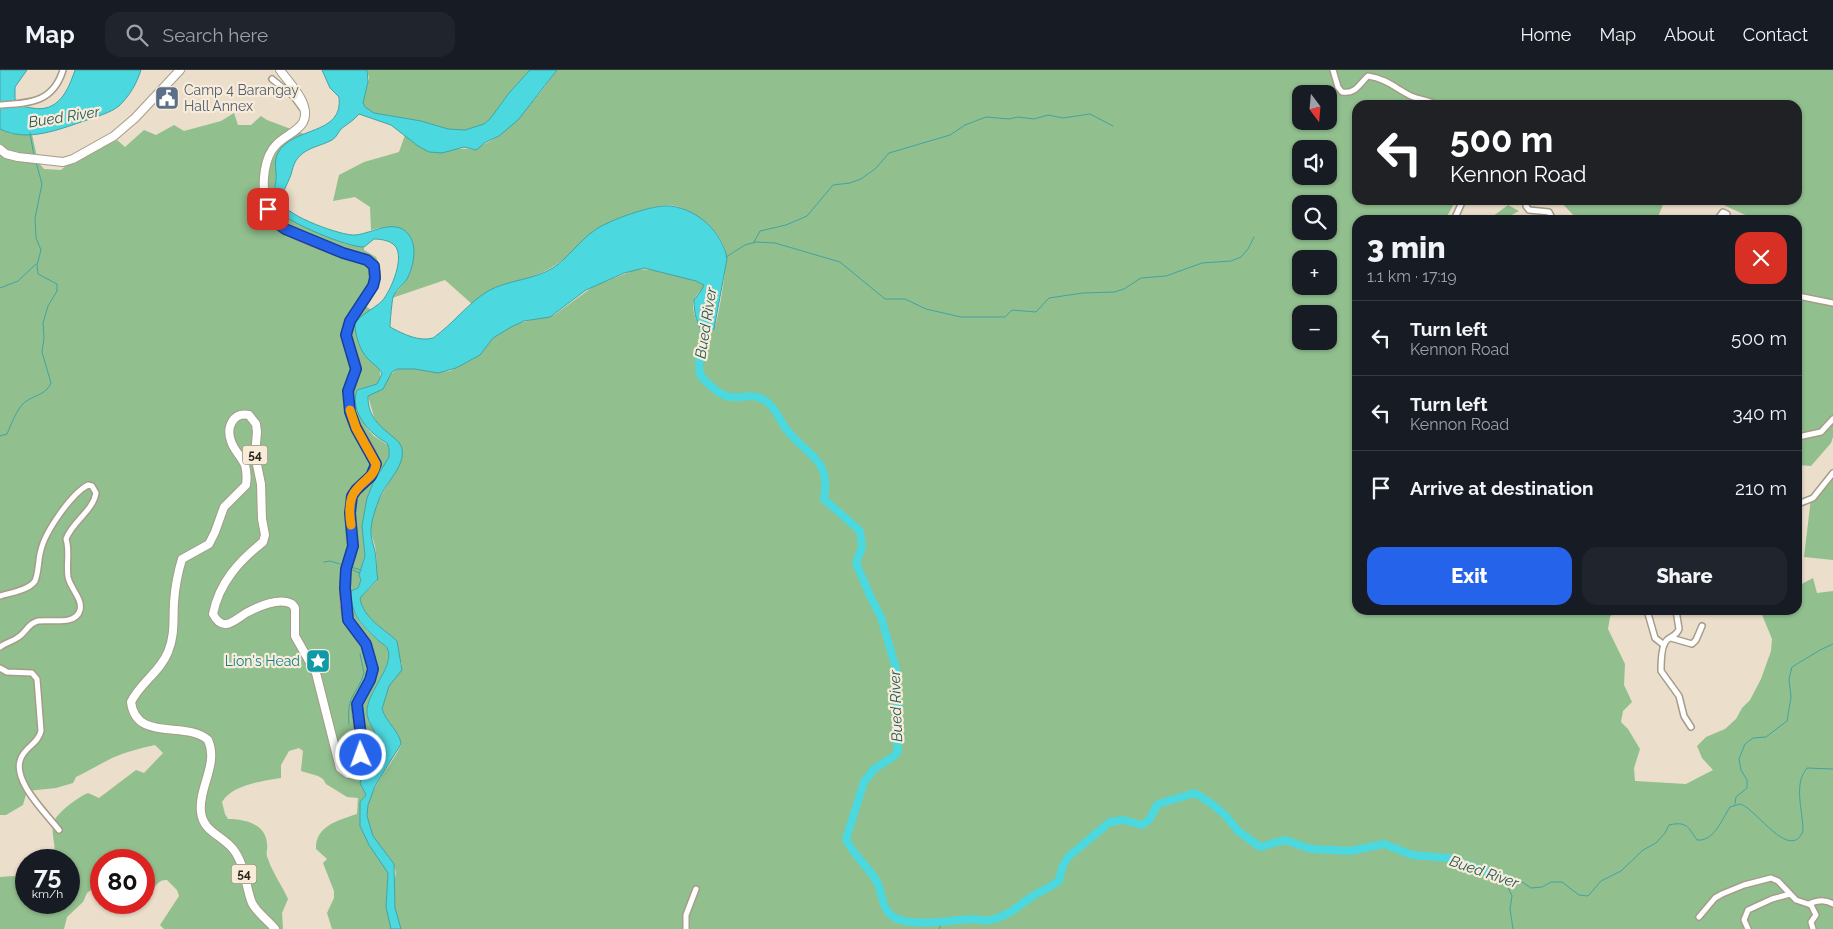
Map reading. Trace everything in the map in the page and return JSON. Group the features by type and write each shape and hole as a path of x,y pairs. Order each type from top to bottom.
{"highway":[{"path":"0,148 6,154 67,161 114,136 135,118 180,70"},
{"path":"280,70 299,96 304,111"},
{"name":"54","path":"275,929 254,906 234,851 225,841 208,828 203,820 201,801 211,756 208,740 197,733 148,726 135,713 131,702 134,695 157,671 168,653 173,634 174,603 182,559 208,544 215,532 224,507 246,485 247,474 230,439 230,427 235,417 240,414 249,415 256,424 255,455 261,484 262,519 265,536 263,542 224,582 218,596 214,614 219,622 226,624 235,622 248,612 268,604 279,601 292,604 295,608 295,636 316,673 340,768 348,774 355,772 359,763 362,744 357,704 370,680 373,669 366,644 348,620 346,610 347,567 353,546 350,513 352,496 371,476 376,464 356,428 350,412 348,391 356,369 346,335 350,321 373,286 375,274 374,266 367,260 324,246 279,225 268,209 264,181 268,157 276,145 302,126 304,111"}],"street":[{"path":"0,105 34,102 51,92 57,85 63,70"},
{"path":"1333,70 1338,87 1342,92 1353,91 1360,87 1368,76 1384,80 1413,97 1429,100"},
{"path":"272,79 294,97 304,111"},
{"path":"1526,205 1529,210 1550,212 1551,215"},
{"path":"1802,297 1833,303"},
{"path":"1802,436 1821,432 1833,419"},
{"path":"1802,502 1813,498 1833,472"},
{"path":"0,596 28,587 34,582 46,534 55,520 81,490 92,486 96,493 95,499 77,520 66,539 68,545 68,575 70,585 80,603 80,610 75,617 69,619 35,623 18,638 0,647"},
{"path":"1648,615 1655,638 1664,645"},
{"path":"1677,615 1679,629 1664,645 1661,672 1679,696 1682,711 1691,727"},
{"path":"1670,638 1692,644 1696,640 1702,626"},
{"path":"0,668 7,672 32,673 37,680 41,731 39,739 25,750 21,756 19,776 26,788 59,830"},
{"path":"1699,917 1715,898 1722,894 1768,878 1778,881 1800,902 1809,904 1814,909 1816,915 1811,922 1813,929"},
{"path":"686,929 686,915 696,889"},
{"path":"1748,929 1744,920 1748,910 1772,899 1790,894"},
{"path":"1809,904 1820,900 1829,901 1833,904"}],"green space":[{"path":"367,70 530,70 509,93 490,119 484,124 465,130 448,129 421,121 374,113 365,107 363,103 369,78"},
{"path":"557,70 1833,70 1833,437 1831,443 1811,466 1802,465 1802,215 1745,215 1724,205 1802,205 1802,100 1352,100 1352,205 1453,205 1448,215 1352,215 1352,615 1611,615 1608,629 1625,664 1624,685 1632,702 1623,711 1621,722 1628,729 1640,749 1634,768 1635,781 1686,784 1713,770 1702,758 1697,746 1706,737 1725,729 1736,719 1742,708 1750,700 1761,679 1771,651 1772,639 1762,615 1802,615 1802,584 1813,578 1817,593 1833,591 1833,929 401,929 393,901 396,871 391,859 372,834 368,821 368,809 375,787 401,745 398,735 382,709 389,686 398,675 402,664 398,654 397,641 369,617 360,598 377,581 376,550 371,530 373,517 402,455 395,440 382,430 374,417 368,396 397,369 433,372 450,371 480,355 493,338 515,324 554,315 594,286 637,269 654,270 696,281 704,285 693,302 693,307 700,329 706,337 716,324 724,279 726,253 722,241 698,217 684,209 669,205 638,211 614,220 594,231 551,268 492,290 472,304 445,280 392,298 405,282 411,267 413,246 410,238 404,232 395,229 371,230 370,207 355,197 333,201 339,175 364,162 399,152 405,135 417,145 434,152 455,149 476,150 500,135 516,120"},
{"path":"234,113 238,125 251,125 261,116 304,134 292,139 281,148 273,198 281,215 346,244 364,247 364,250 376,257 379,263 378,283 373,295 365,306 372,310 357,320 355,327 363,351 379,368 381,378 377,384 359,389 355,396 366,427 374,436 388,445 390,453 388,462 373,483 367,498 362,526 365,556 359,575 361,580 358,588 351,591 351,600 358,620 387,647 389,656 384,672 368,705 367,715 376,737 370,743 367,762 360,783 366,795 360,802 360,826 369,845 388,873 386,907 391,929 332,929 327,913 334,898 334,891 323,863 327,859 316,849 317,841 319,835 329,825 357,814 358,798 347,797 326,784 318,776 301,771 303,751 299,748 289,751 281,765 281,778 257,782 240,788 227,796 222,802 228,819 254,824 259,827 266,837 267,857 288,899 282,913 283,929 164,929 160,925 179,896 177,890 167,880 163,880 155,887 155,849 90,849 90,891 80,905 80,849 55,849 53,824 68,806 84,795 88,793 99,798 136,770 144,773 163,753 155,745 133,750 112,758 76,777 73,783 56,788 27,791 23,805 6,815 0,815 0,129 12,134 32,134 38,162 44,169 61,170 69,163 117,140 125,147 144,130 156,135 174,125 184,131 221,121"},
{"path":"1508,205 1519,211 1512,215 1495,215"},
{"path":"1564,205 1663,205 1659,215 1573,215"},
{"path":"1833,472 1833,560 1804,557 1811,498"},
{"path":"15,876 15,914 70,914 67,917 64,929 0,929 0,877"}],"water":[{"path":"0,70 27,70 15,87 15,99 22,106 41,109 55,104 61,99 75,70 141,70 129,94 112,111 44,133 22,135 0,129"},
{"path":"322,70 367,70 368,82 363,103 365,107 374,113 421,121 448,129 465,130 484,124 490,119 509,93 530,70 557,70 518,120 499,136 486,142 476,150 464,147 442,153 429,152 391,125 359,114 342,128 334,139 303,153 295,163 282,199 286,208 294,214 327,229 348,234 362,234 384,227 392,227 406,231 411,238 414,248 414,259 411,270 407,279 393,297 390,327 400,332 422,339 433,338 488,291 553,268 595,230 610,222 654,208 670,206 680,208 699,217 715,232 725,249 727,259 714,329 706,337 698,324 694,305 694,300 704,285 696,281 644,268 624,273 586,290 550,317 524,321 511,327 493,338 480,355 456,368 438,373 415,369 397,369 392,372 383,389 368,396 369,407 373,416 396,439 402,449 401,462 380,497 371,525 378,579 360,598 369,617 397,641 402,670 389,686 382,709 398,735 401,744 375,786 368,805 367,816 373,836 394,864 395,908 401,929 391,929 386,907 388,873 369,845 360,826 360,802 366,795 360,783 367,762 370,743 376,737 367,715 368,705 387,664 388,650 386,646 368,631 355,614 351,591 358,588 361,580 359,575 365,556 362,526 367,498 373,483 389,457 387,443 368,428 358,414 355,398 357,390 377,384 382,374 360,347 355,324 386,296 398,264 397,249 393,244 386,241 374,239 364,247 345,243 318,233 283,215 276,210 273,202 278,153 285,144 294,138 326,125 334,118 338,109 339,97 330,88"}],"waterway":[{"path":"754,242 760,231 786,225 807,216 833,185 850,183 861,179 876,168 889,153 950,135 965,125 986,117 1034,119 1048,115 1063,118 1090,114 1113,126"},
{"path":"30,133 34,156"},
{"path":"0,436 7,434 19,408 28,400 46,390 51,383 42,352 44,338 43,323 48,306 57,291 57,284 38,274 37,265 41,250 36,238 35,218 42,184 36,162"},
{"path":"726,257 745,245 756,242 775,243 840,262 885,299 905,299 926,309 961,317 1005,317 1012,310 1036,312 1049,298 1083,293 1114,292 1124,289 1141,278 1166,276 1202,263 1231,261 1241,257 1248,249 1254,237"},
{"path":"0,288 18,281 36,264"},
{"name":"Bued River","path":"707,327 699,359 700,375 722,394 731,397 756,397 768,403 787,430 821,466 825,485 824,499 860,531 862,547 856,563 881,617 897,672 896,731 898,751 894,756 874,769 864,782 846,839 877,882 886,909 892,916 909,922 988,920 1003,916 1059,881 1062,868 1068,857 1110,822 1123,820 1142,825 1149,820 1158,804 1195,793 1212,804 1226,816 1238,831 1260,847 1285,840 1311,849 1350,851 1384,844 1412,855 1448,858 1503,877"},
{"path":"324,562 330,561 340,564"},
{"path":"351,567 361,570"},
{"path":"350,569 360,573"},
{"path":"1735,804 1736,797 1747,788 1747,780 1741,770 1739,759 1745,744 1753,738 1766,737 1787,721 1791,697 1789,679 1792,667 1833,644"},
{"path":"349,724 349,707 364,673 360,654"},
{"name":"Bued River","path":"1503,877 1522,882 1531,888 1542,887 1551,882 1562,882 1579,895 1588,896 1601,881 1621,871 1643,850 1656,843 1669,825 1680,824 1686,826 1697,840 1703,840 1713,834 1730,807 1740,804 1781,837 1790,841 1797,839 1803,831 1800,798 1800,782 1803,775 1807,768 1833,769"},
{"path":"1503,877 1512,896 1510,909 1513,929"},
{"name":"Bued River","path":"939,929 942,923"}],"slow traffic":[{"path":"350,410 356,428 376,461 375,470 371,476 352,496 350,506 351,525"}],"place":[{"name":"Camp 4 Barangay Hall Annex","path":"167,98"},
{"name":"Lion's Head","path":"318,661"}],"route":[{"path":"268,209 274,221 285,229 324,246 367,260 374,266 375,271 375,278 370,293 350,321 346,335 356,369 348,391 350,412 356,428 376,461 375,470 371,476 352,496 350,523 353,549 346,569 345,588 348,620 366,644 373,669 370,680 356,709 362,744 361,755"}]}
